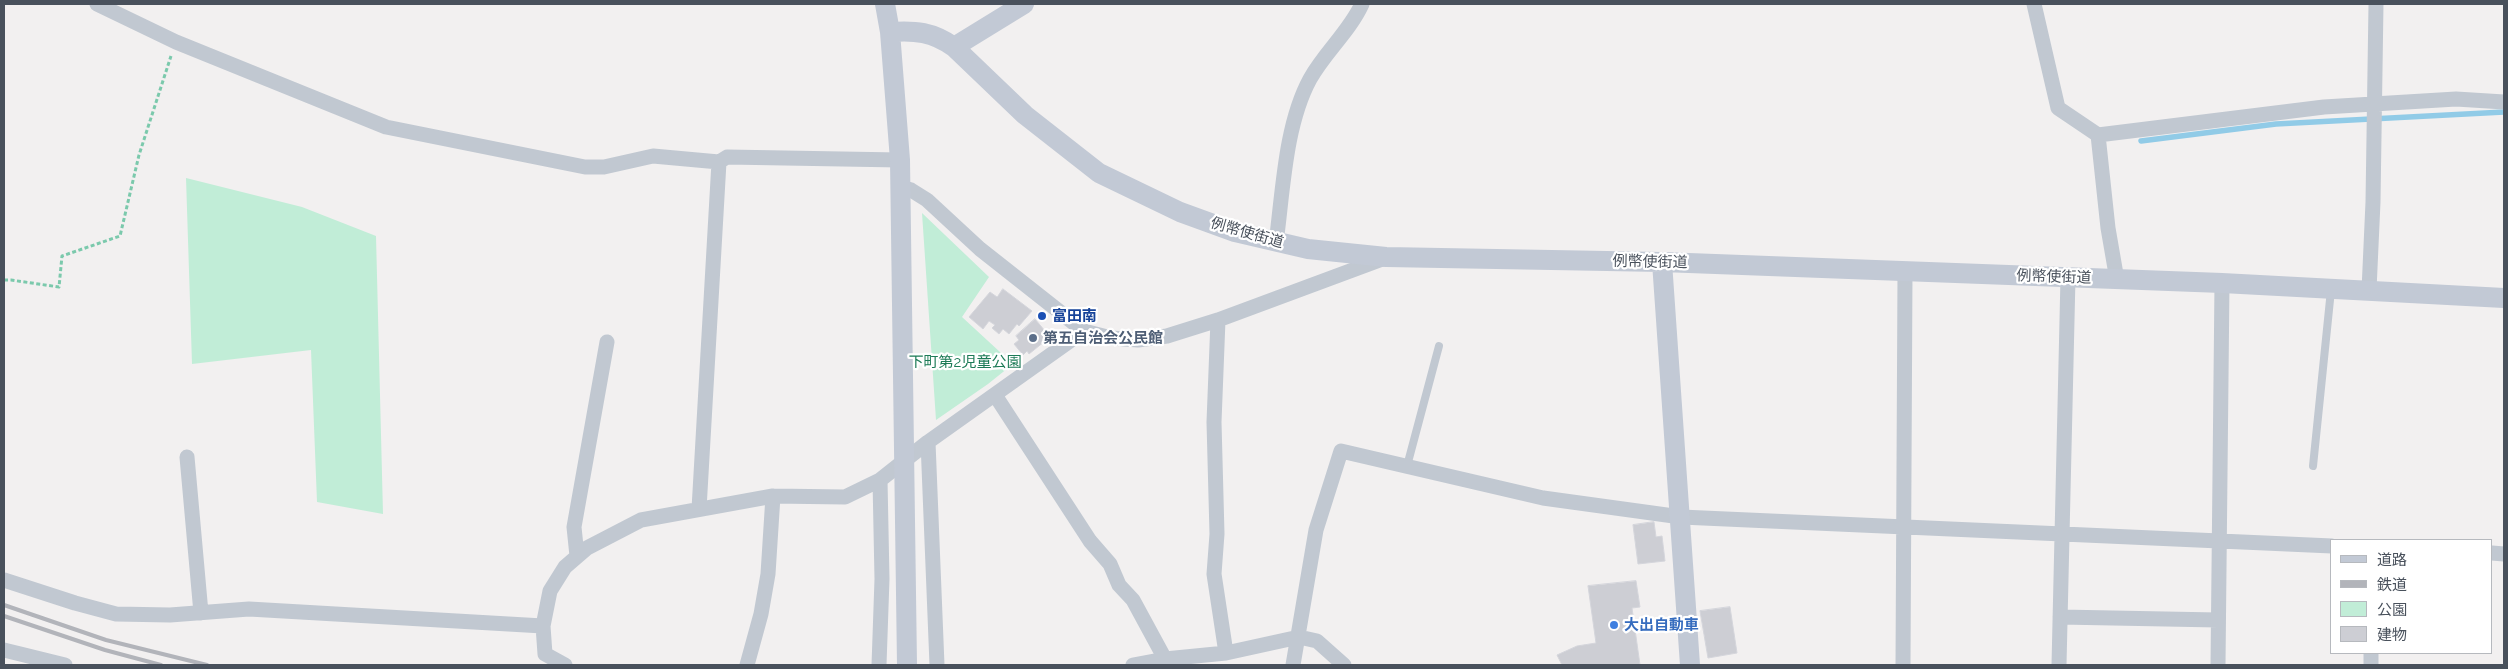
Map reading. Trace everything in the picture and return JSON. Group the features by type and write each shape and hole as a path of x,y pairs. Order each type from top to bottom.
{"street":[{"path":"97,4 176,42 386,127 586,167 604,167 653,156 719,162 727,157 900,160"},
{"path":"885,4 890,32 901,187 907,665"},
{"path":"954,47 1024,4"},
{"path":"1276,243 1288,159 1299,102 1311,77 1354,22 1362,4"},
{"path":"2034,4 2058,108 2098,135 2324,107 2373,106 2456,99 2504,102"},
{"path":"2369,290 2373,202 2376,4"},
{"name":"例幣使街道","path":"890,32 927,32 954,47 1025,115 1099,173 1180,212 1236,232 1276,243 1308,249 1386,258 1662,262 2222,283 2504,298"},
{"path":"2098,135 2108,228 2117,280"},
{"path":"699,509 719,162"},
{"path":"901,187 911,190 927,200 980,249 1084,330 1111,338 1138,340 1166,336 1218,320 1386,258"},
{"path":"1662,262 1690,665"},
{"path":"1903,665 1905,272"},
{"path":"2059,665 2068,277"},
{"path":"2218,665 2222,283"},
{"path":"1218,320 1214,422 1217,534 1214,574 1226,653"},
{"path":"564,665 543,660 543,626 550,591 565,567 587,548 641,520 773,496 845,497 880,480 928,442 995,396 1084,330"},
{"path":"577,556 574,526 607,342"},
{"path":"995,396 1090,541 1110,564 1119,585 1133,600 1166,659"},
{"path":"928,442 937,665"},
{"path":"1293,665 1316,530 1341,451 1543,498 1681,517 2330,546"},
{"path":"187,457 201,613"},
{"path":"880,480 880,665"},
{"path":"747,665 761,614 768,574 773,496"},
{"path":"4,580 75,604 116,614 170,616 248,609 543,626"},
{"path":"2060,617 2218,620"},
{"path":"1133,665 1166,659 1226,653 1299,638 1317,641 1344,665"},
{"path":"4,650 66,665"}],"lane":[{"path":"2314,466 2331,288"},
{"path":"1407,466 1439,346"}],"path":[{"path":"4,280 59,288 62,256 120,236 139,156 176,42"}],"green space":[{"path":"186,178 302,207 376,236 383,514 317,502 311,350 192,364"},
{"name":"下町第2児童公園","path":"922,213 989,277 962,317 1013,364 936,420"}],"building":[{"path":"1003,289 1032,311 1009,334 1003,329 999,334 992,328 995,325 989,321 983,329 969,317 990,292 997,297"},
{"name":"第五自治会公民館","path":"1035,319 1050,337 1029,354 1027,351 1023,355 1014,344 1019,340 1016,336"},
{"path":"1654,522 1656,537 1662,536 1665,561 1638,564 1633,525"},
{"name":"大出自動車","path":"1636,581 1640,607 1632,608 1640,665 1562,665 1557,655 1577,646 1596,643 1588,586"},
{"path":"1730,607 1737,653 1708,658 1700,611"}],"waterway":[{"path":"2141,141 2276,124 2504,112"}],"railway":[{"path":"4,605 106,640 207,665"},
{"path":"4,616 105,650 161,665"}],"place":[{"name":"富田南","path":"1042,316"},
{"name":"第五自治会公民館","path":"1033,338"},
{"name":"大出自動車","path":"1614,625"}]}
